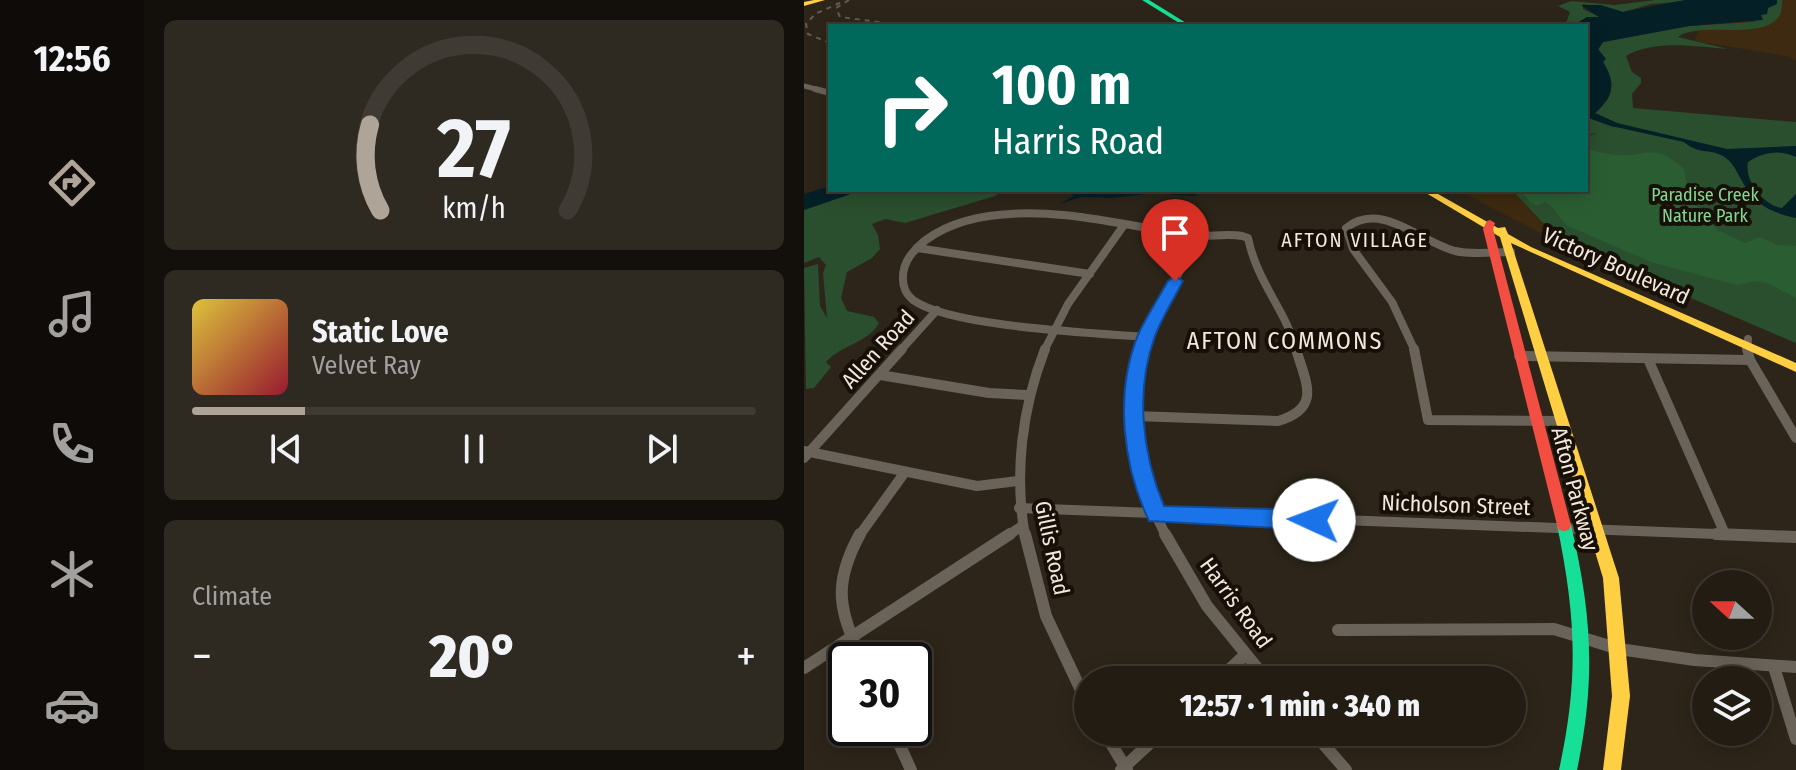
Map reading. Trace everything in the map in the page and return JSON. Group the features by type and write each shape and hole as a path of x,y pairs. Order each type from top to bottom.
{"street":[{"path":"804,4 822,0"},
{"path":"1137,0 1175,24"},
{"path":"1145,0 1185,24"},
{"path":"804,86 828,92"},
{"name":"Victory Boulevard","path":"1429,192 1489,226"},
{"name":"Victory Boulevard","path":"1439,192 1507,240 1747,342 1796,359"},
{"path":"917,248 955,224 1000,213 1036,213 1199,236 1241,235 1248,238 1254,266 1291,330 1309,395 1304,407 1295,416 1278,421 1134,416"},
{"path":"1507,240 1494,253 1451,250 1376,218 1358,218 1346,228 1355,255 1392,302 1416,349 1428,420 1563,421"},
{"name":"Gillis Road","path":"1074,680 1047,621 1022,526 1018,481 1028,395 1053,329 1124,225"},
{"name":"Afton Parkway","path":"1489,226 1582,599 1585,638 1582,704 1568,770"},
{"name":"Harris Road","path":"1199,236 1146,337 1136,382 1134,416 1141,476 1192,588 1255,666"},
{"name":"Afton Parkway","path":"1507,240 1611,578 1621,696 1612,770"},
{"path":"917,248 1090,274"},
{"name":"Allen Road","path":"806,454 937,310 913,300 902,284 904,267 917,248"},
{"path":"937,310 1053,329 1146,337"},
{"path":"1747,342 1750,360 1796,438"},
{"name":"Victory Boulevard","path":"1747,342 1796,368"},
{"path":"1519,356 1750,360"},
{"path":"1648,359 1725,534"},
{"path":"880,375 989,393 1028,395"},
{"path":"806,454 977,486 1018,481"},
{"path":"853,642 841,611 841,581 850,550 905,472"},
{"name":"Nicholson Street","path":"1019,508 1796,537"},
{"path":"804,668 1022,526"},
{"path":"1338,630 1554,629 1619,649 1695,660 1796,667"},
{"path":"1233,666 1245,655"},
{"path":"1774,667 1796,739"},
{"path":"900,746 911,770"},
{"path":"1112,746 1124,769 1148,746"},
{"path":"1325,746 1346,770"}],"shaded area":[{"path":"1777,0 1796,0 1796,61 1786,56 1695,41 1700,25 1776,4"},
{"path":"1462,192 1514,192 1542,222 1600,259 1548,237"}],"green space":[{"path":"1655,0 1701,0 1651,4 1623,12 1583,4 1583,9 1600,17 1578,24 1566,24 1570,12 1558,6 1571,1 1615,5"},
{"name":"Paradise Creek Nature Park","path":"1777,0 1782,0 1780,15 1771,24 1740,30 1690,32 1678,37 1728,49 1663,46 1650,47 1626,56 1632,72 1641,78 1641,83 1632,94 1633,108 1796,122 1796,343 1600,259 1542,222 1514,192 1588,192 1588,136 1598,133 1588,135 1588,118 1614,127 1619,124 1595,113 1608,99 1611,89 1598,50 1603,42 1689,26 1754,22"},
{"path":"1588,149 1614,155 1651,152 1665,155 1684,169 1689,202 1718,218 1705,218 1719,231 1745,243 1760,237 1777,245 1796,246 1796,298 1767,283 1756,281 1737,285 1651,262 1568,226 1545,202 1537,206 1522,192 1588,192"},
{"path":"856,192 1000,192 905,223 885,219 872,224 880,249 872,258 847,272 841,298 847,311 874,317 879,323 868,335 832,356 826,362 831,367 814,388 806,389 804,268 818,264 820,306 827,318 823,273 826,265 819,257 804,263 804,210"}],"water":[{"path":"1685,0 1777,0 1777,4 1768,8 1767,14 1761,15 1763,20 1689,26 1603,42 1598,49 1606,59 1603,62 1610,77 1611,89 1606,101 1595,113 1617,123 1727,149 1796,146 1796,157 1777,152 1765,154 1748,162 1748,169 1752,184 1769,203 1782,208 1796,194 1796,218 1758,202 1723,156 1694,149 1684,142 1588,118 1588,24 1575,24 1587,17 1599,17 1581,5 1601,5 1623,12"},
{"path":"828,187 828,192 856,192 804,210 804,194"},
{"path":"1067,192 1201,192 1194,196 1155,193 1113,198 1081,197 1059,204 1074,196"}],"railway":[{"path":"849,0 836,8 840,17 894,24"},
{"path":"828,42 808,34 806,24 815,14 844,1"}],"traffic: fast":[{"path":"1145,0 1185,24"},
{"path":"1564,525 1577,588 1582,647 1580,706 1568,770"}],"traffic: slow":[{"path":"804,4 822,0"},
{"path":"1428,192 1528,249 1796,368"},
{"path":"1502,229 1611,578 1621,696 1612,770"}],"traffic: jam":[{"path":"1490,223 1488,229 1564,525"}],"district":[{"name":"AFTON VILLAGE","path":"1355,240"},
{"name":"AFTON COMMONS","path":"1285,341"}],"route":[{"path":"1175,281 1146,337 1135,393 1135,442 1141,476 1157,515 1314,520"}]}
